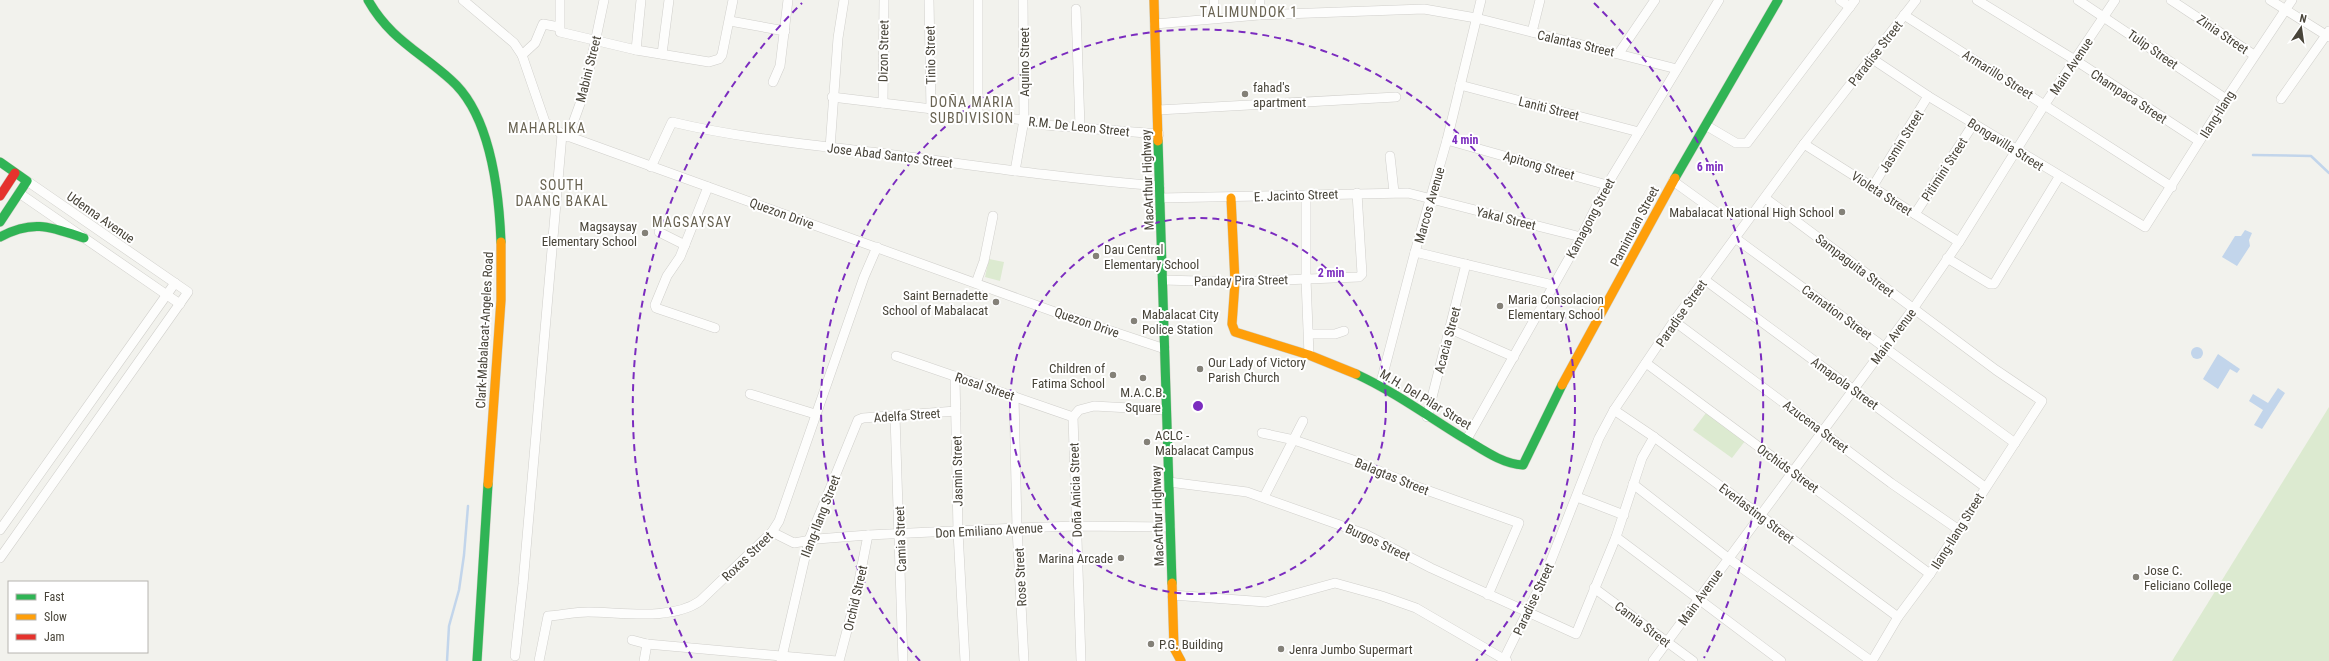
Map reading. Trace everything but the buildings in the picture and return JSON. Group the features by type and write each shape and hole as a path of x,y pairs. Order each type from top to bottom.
{"main road":[{"name":"Clark-Mabalacat-Angeles Road","path":"368,0 372,10 391,34 445,74 463,93 474,109 482,130 500,200 502,286 477,661"},
{"name":"MacArthur Highway","path":"1154,0 1174,648 1181,661"},
{"name":"Pamintuan Street","path":"1518,466 1523,465 1572,366 1673,181 1707,126 1778,0"},
{"name":"Udenna Avenue","path":"0,162 27,181"},
{"path":"0,196 4,182 15,172"},
{"path":"0,222 27,181"},
{"name":"Udenna Avenue","path":"4,182 19,193"},
{"path":"1231,198 1235,282"},
{"path":"0,237 27,224 48,227 84,238"},
{"name":"M.H. Del Pilar Street","path":"1235,282 1232,324 1235,332 1309,354 1380,386 1427,417 1518,466"},
{"path":"1167,661 1174,648"}],"street":[{"name":"Quezon Drive","path":"463,0 514,44 522,55 545,122 565,136 1165,349"},
{"path":"560,0 560,32 636,50 709,62 719,59 722,55 733,0"},
{"name":"Mabini Street","path":"515,656 565,136 585,90 604,0"},
{"path":"636,50 641,0"},
{"path":"662,54 669,0"},
{"path":"773,82 780,66 788,0"},
{"path":"830,148 832,97 838,38 844,0"},
{"name":"Dizon Street","path":"883,103 884,0"},
{"name":"Tinio Street","path":"929,0 931,110"},
{"path":"978,0 978,115"},
{"name":"Aquino Street","path":"1015,171 1024,120 1024,0"},
{"path":"1214,0 1214,18"},
{"path":"1259,15 1260,0"},
{"name":"Marcos Avenue","path":"1380,386 1415,252 1432,199 1481,0"},
{"path":"1532,32 1540,0"},
{"name":"Kamagong Street","path":"1467,439 1581,237 1607,185 1718,0"},
{"path":"1707,126 1736,144 1747,143 1852,3 1840,0"},
{"name":"Paradise Street","path":"1505,660 1546,576 1599,438 1614,410 1674,321 1804,144 1916,0"},
{"name":"Champaca Street","path":"1977,0 2075,60 2200,142"},
{"name":"Tulip Street","path":"2078,0 2105,16 2226,99"},
{"name":"Main Avenue","path":"1653,661 1793,472 1822,430 1913,309 1959,242 2045,104 2115,0"},
{"name":"Zinia Street","path":"2171,0 2254,55"},
{"path":"2270,0 2328,34 2281,100"},
{"name":"Ilang-Ilang","path":"2142,227 2148,224 2254,55 2292,0"},
{"path":"1619,53 1651,1"},
{"name":"Calantas Street","path":"1154,24 1214,18 1425,4 1677,69"},
{"path":"1076,9 1080,126"},
{"name":"Armarillo Street","path":"1904,15 2045,104 2172,187"},
{"path":"730,21 785,31"},
{"path":"522,55 535,43 543,24 559,27"},
{"name":"Bongavilla Street","path":"1871,58 1928,96 2142,227"},
{"name":"Laniti Street","path":"1460,85 1639,132"},
{"name":"Jasmin Street","path":"1873,186 1928,96"},
{"name":"R.M. De Leon Street","path":"832,97 1024,120 1045,125 1080,126 1159,134"},
{"path":"1158,110 1396,97"},
{"name":"Jose Abad Santos Street","path":"651,167 672,122 715,132 830,148 1078,180 1160,186"},
{"name":"Pitimini Street","path":"1915,214 1974,123"},
{"name":"Apitong Street","path":"1447,140 1607,185"},
{"name":"Violeta Street","path":"1804,144 1873,186 1959,242"},
{"path":"1390,156 1394,192"},
{"path":"1948,258 1990,284 1994,284 2059,177"},
{"name":"Udenna Avenue","path":"19,193 180,304 188,292 27,181"},
{"path":"1673,181 1716,212"},
{"path":"708,187 685,245 657,298 656,308 715,328"},
{"name":"E. Jacinto Street","path":"1160,198 1231,198 1394,192 1432,199"},
{"name":"Panday Pira Street","path":"1163,280 1235,282 1359,277 1361,270 1357,193"},
{"path":"1306,195 1306,279 1309,354"},
{"name":"Sampaguita Street","path":"1765,198 1996,370 2042,401"},
{"name":"Yakal Street","path":"1432,199 1581,237"},
{"path":"976,283 984,261 993,216"},
{"path":"659,232 685,245"},
{"name":"Carnation Street","path":"1735,238 1886,346 2015,443"},
{"name":"Roxas Street","path":"539,661 548,616 588,612 658,613 689,609 700,601 772,532 779,521 815,414 826,390 864,277 877,247"},
{"path":"1415,252 1553,285"},
{"name":"Acacia Street","path":"1427,417 1466,264"},
{"name":"Amapola Street","path":"1705,280 1854,388 1985,487"},
{"path":"0,530 175,283"},
{"path":"2,553 180,304"},
{"name":"Azucena Street","path":"1674,321 1891,482 1959,530"},
{"path":"1450,329 1514,357"},
{"path":"1309,334 1335,334 1344,331"},
{"name":"Rosal Street","path":"896,356 1073,417"},
{"name":"Orchids Street","path":"1646,363 1930,574"},
{"name":"Jasmin Street","path":"955,376 958,532 965,661"},
{"path":"750,394 815,414"},
{"name":"Rose Street","path":"1014,396 1017,528 1024,661"},
{"name":"Ilang-Ilang Street","path":"1872,661 1898,618 1930,574 2042,401"},
{"path":"1073,417 1079,410 1094,406 1166,410"},
{"name":"Everlasting Street","path":"1614,410 1654,437 1898,618"},
{"name":"Adelfa Street","path":"858,420 860,418 956,411"},
{"name":"Camia Street","path":"895,416 903,661"},
{"name":"Doña Anicia Street","path":"1073,417 1081,661"},
{"name":"Ilang-Ilang Street","path":"781,658 809,540 858,420"},
{"path":"1264,497 1303,421"},
{"name":"Balagtas Street","path":"1262,433 1294,440 1354,460 1418,487 1520,524 1488,595"},
{"path":"1594,588 1616,537 1642,458 1654,437"},
{"name":"Burgos Street","path":"1169,482 1247,492 1365,534 1488,595 1576,634 1594,588"},
{"path":"1633,484 1728,558 1872,661"},
{"path":"1577,497 1624,515"},
{"name":"Don Emiliano Avenue","path":"772,532 794,543 809,540 868,535 958,532 1017,528 1076,526 1170,526"},
{"name":"Orchid Street","path":"838,661 856,596 868,535"},
{"path":"1616,537 1781,661"},
{"path":"1172,595 1266,602 1335,583 1382,596 1416,608 1505,660"},
{"name":"Camia Street","path":"1594,588 1693,661"},
{"path":"632,640 647,644 781,658 838,661"},
{"path":"644,661 647,644"}],"green space":[{"path":"989,259 1004,262 1000,281 985,277"},
{"path":"2329,407 2329,661 2172,661"},
{"path":"1706,413 1745,441 1732,458 1693,430"}],"water":[{"path":"2245,230 2252,233 2249,240 2250,246 2237,266 2222,257 2235,236 2241,236"},
{"path":"2195,347 2199,347 2203,353 2199,359 2195,359 2191,355 2191,351"},
{"path":"2218,354 2240,369 2237,373 2230,369 2218,389 2203,379"},
{"path":"2278,388 2285,393 2262,429 2254,425 2263,410 2249,401 2253,394 2268,403"}],"waterway":[{"path":"2253,155 2311,156 2329,173"},
{"path":"447,661 449,626 459,590 464,555 468,506"}],"traffic: fast":[{"path":"368,0 395,35 451,80 465,95 475,113 484,133 495,178 501,242"},
{"path":"1675,178 1778,0"},
{"path":"1158,141 1172,583"},
{"path":"0,162 27,181 0,222"},
{"path":"0,237 22,228 42,227 52,228 84,238"},
{"path":"1356,374 1398,397 1492,455 1507,462 1523,465 1562,385"},
{"path":"477,661 488,484"}],"traffic: slow":[{"path":"1154,0 1158,141"},
{"path":"1562,385 1675,178"},
{"path":"1231,198 1235,282 1232,324 1235,332 1309,355 1356,374"},
{"path":"488,484 501,300 501,242"},
{"path":"1172,583 1174,648 1181,661"}],"traffic: jam":[{"path":"0,196 15,173"}],"place":[{"name":"fahad's apartment","path":"1245,94"},
{"name":"Mabalacat National High School","path":"1842,212"},
{"name":"Magsaysay Elementary School","path":"645,233"},
{"name":"Dau Central Elementary School","path":"1096,256"},
{"name":"Saint Bernadette School of Mabalacat","path":"996,302"},
{"name":"Maria Consolacion Elementary School","path":"1500,306"},
{"name":"Mabalacat City Police Station","path":"1134,321"},
{"name":"Our Lady of Victory Parish Church","path":"1200,369"},
{"name":"Children of Fatima School","path":"1113,375"},
{"name":"M.A.C.B. Square","path":"1143,378"},
{"name":"ACLC - Mabalacat Campus","path":"1147,442"},
{"name":"Marina Arcade","path":"1121,558"},
{"name":"Jose C. Feliciano College","path":"2136,577"},
{"name":"P.G. Building","path":"1151,644"},
{"name":"Jenra Jumbo Supermart","path":"1281,649"}],"district":[{"name":"TALIMUNDOK 1","path":"1249,12"},
{"name":"DOÑA MARIA SUBDIVISION","path":"972,110"},
{"name":"MAHARLIKA","path":"547,128"},
{"name":"SOUTH DAANG BAKAL","path":"562,194"},
{"name":"MAGSAYSAY","path":"692,222"}]}
